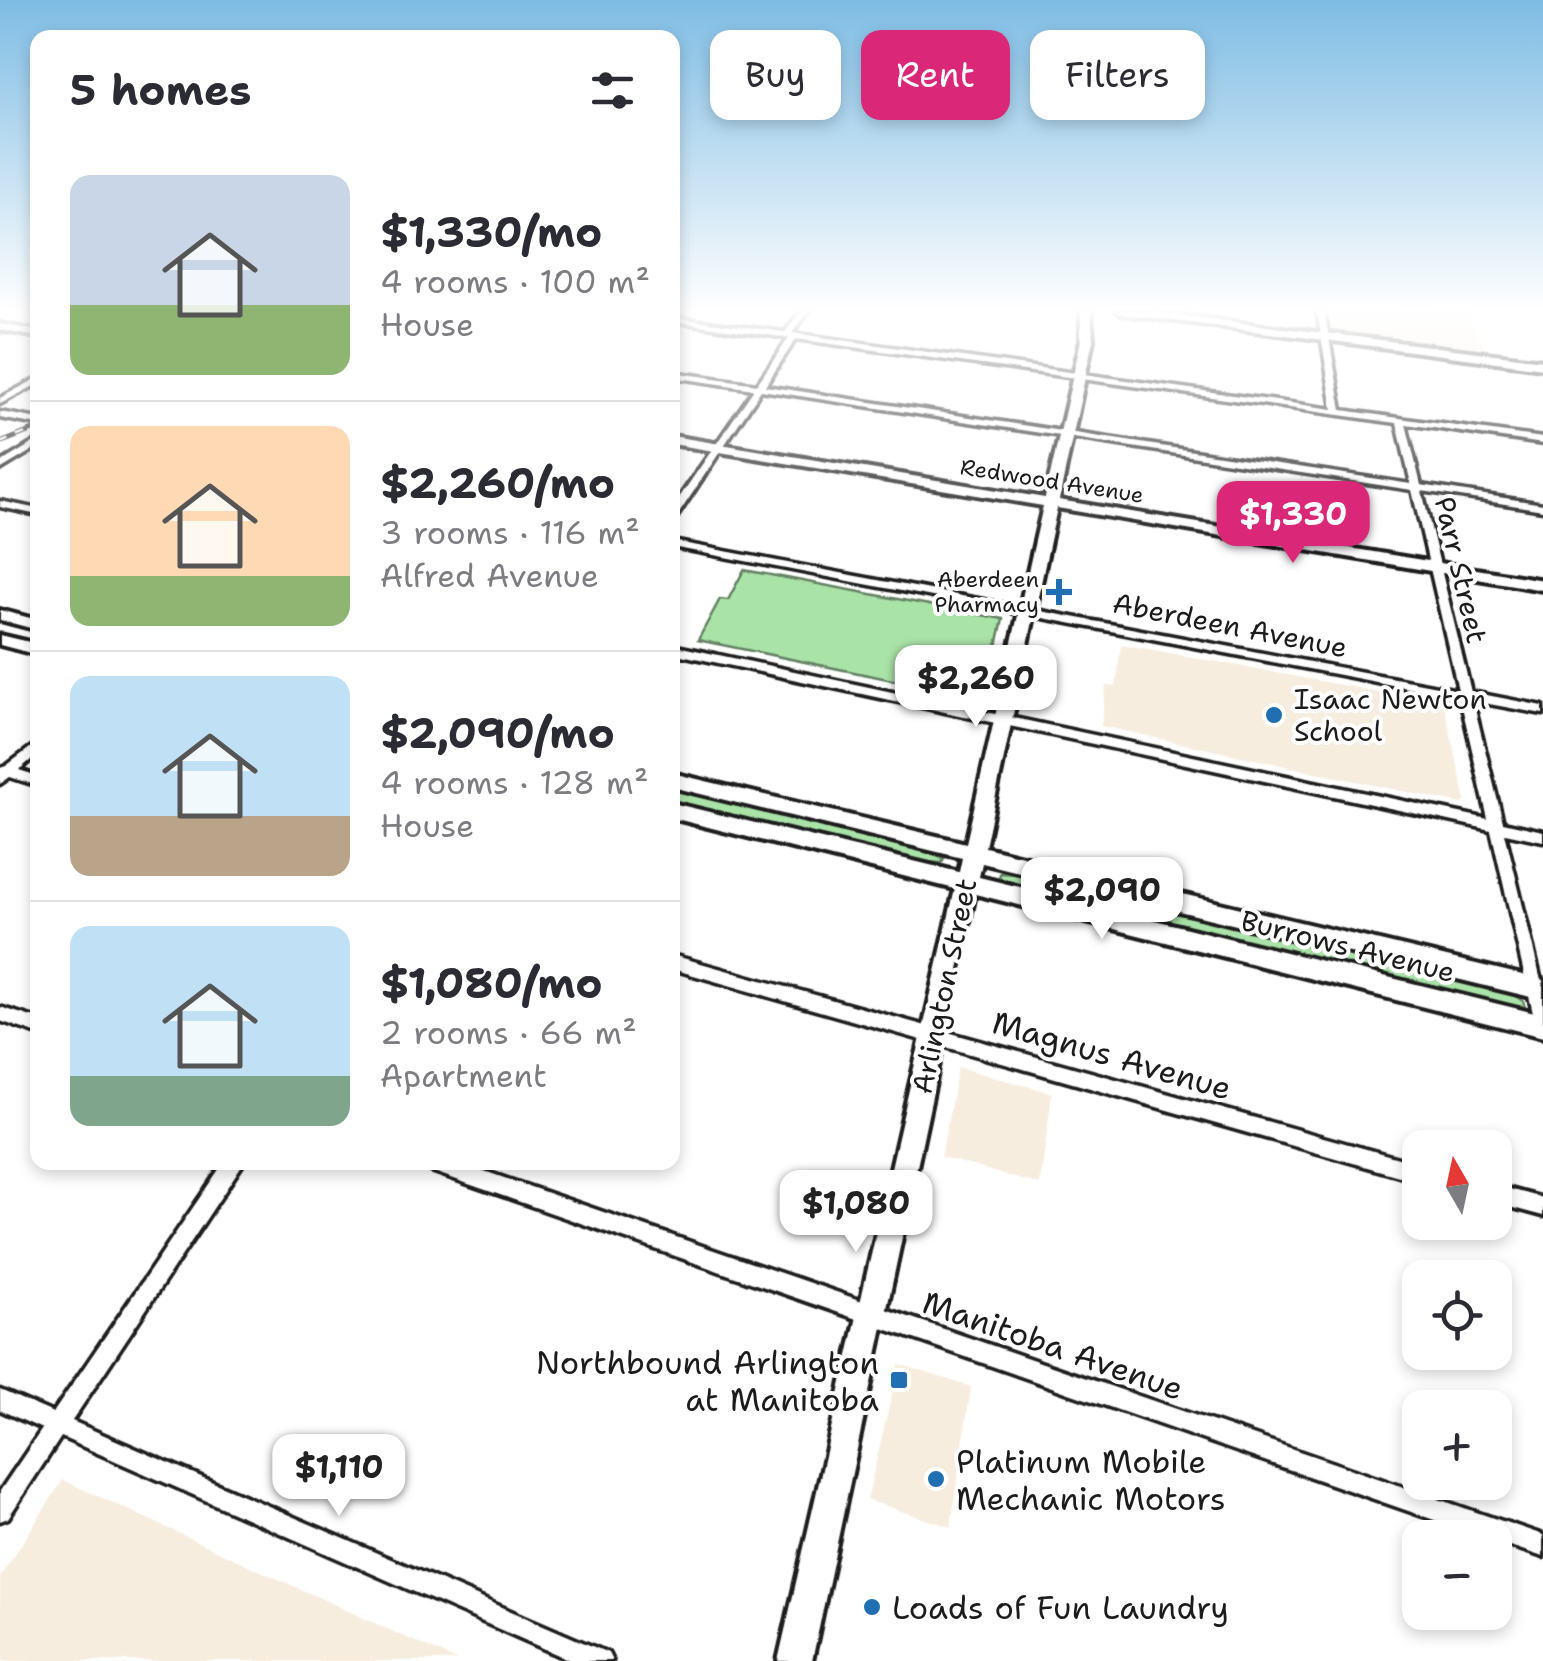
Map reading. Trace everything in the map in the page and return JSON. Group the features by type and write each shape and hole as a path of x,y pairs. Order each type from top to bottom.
{"street":[{"path":"0,402 23,389"},
{"path":"680,504 758,389"},
{"path":"769,389 1543,507"},
{"name":"Arlington Street","path":"795,1661 1077,389"},
{"path":"1170,389 1543,441"},
{"path":"1334,389 1338,412"},
{"path":"0,415 30,421"},
{"name":"Parr Street","path":"1401,421 1495,826 1539,989 1543,1024"},
{"name":"Redwood Avenue","path":"680,441 1543,585"},
{"path":"0,467 30,448"},
{"path":"0,504 30,510"},
{"name":"Aberdeen Avenue","path":"680,546 1543,710"},
{"path":"0,616 30,623"},
{"path":"0,640 30,648"},
{"path":"680,651 1543,836"},
{"path":"3,774 30,752"},
{"path":"3,774 30,779"},
{"name":"Burrows Avenue","path":"680,782 1539,989"},
{"name":"Burrows Avenue","path":"680,812 1543,1024"},
{"name":"Magnus Avenue","path":"680,964 1402,1167"},
{"path":"0,1014 30,1024"},
{"path":"0,1510 230,1170"},
{"name":"Manitoba Avenue","path":"453,1170 1543,1546"},
{"path":"1512,1199 1543,1207"},
{"path":"0,1400 600,1661"}],"shaded area":[{"name":"Isaac Newton School","path":"1121,644 1444,704 1466,801 1462,804 1101,726 1106,686 1116,687"},
{"path":"958,1067 1052,1093 1040,1185 941,1157"},
{"path":"899,1364 971,1387 951,1527 867,1500"},
{"path":"63,1480 457,1661 0,1661 0,1577"}],"green space":[{"path":"744,570 1003,619 985,699 698,640 720,599 728,600"},
{"path":"680,789 911,846 944,859 942,863 907,861 680,804"},
{"path":"1000,873 1029,875 1512,994 1523,1001 1526,1011 1029,890 999,879"}],"railway":[{"path":"0,443 30,431"}],"place":[{"name":"Aberdeen Pharmacy","path":"1059,592"},
{"name":"Isaac Newton School","path":"1274,715"},
{"name":"Northbound Arlington at Manitoba","path":"899,1380"},
{"name":"Platinum Mobile Mechanic Motors","path":"936,1479"},
{"name":"Loads of Fun Laundry","path":"872,1607"}]}
